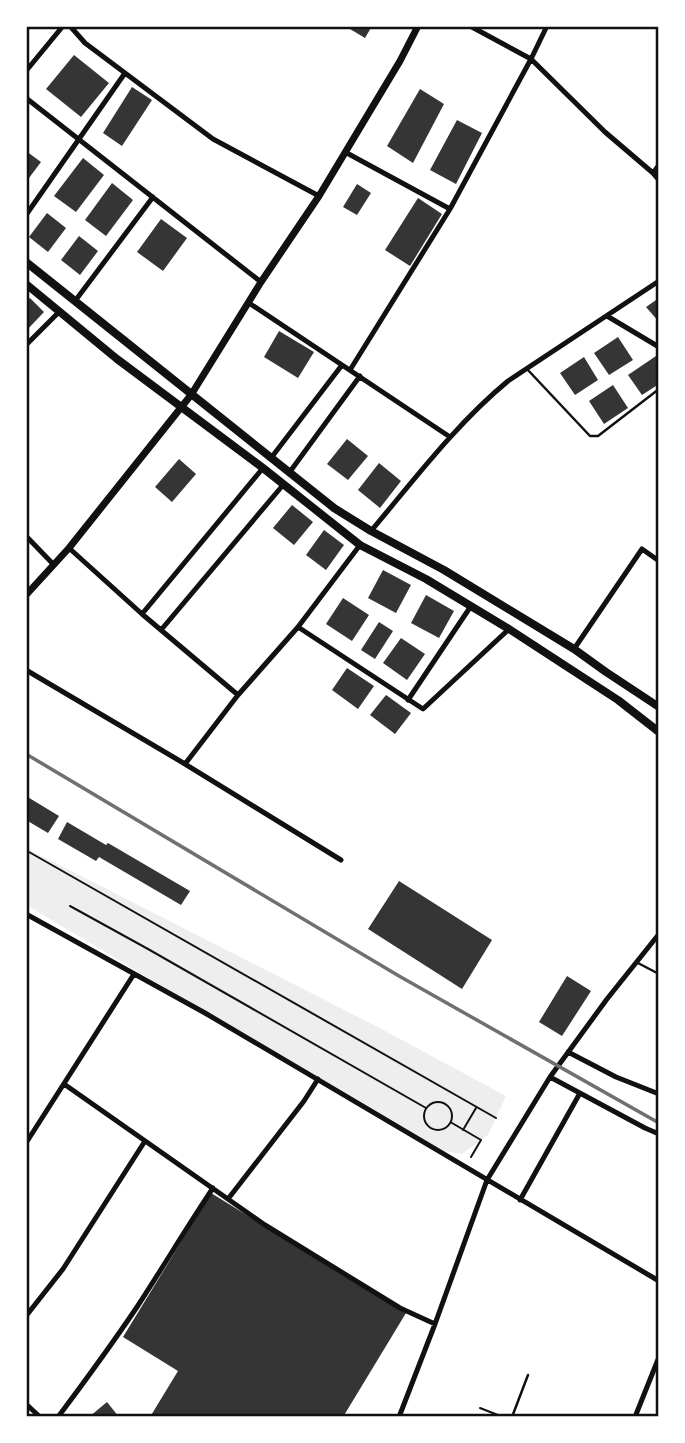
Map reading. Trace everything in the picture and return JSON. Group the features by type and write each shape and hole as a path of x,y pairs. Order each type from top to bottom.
{"main road":[{"path":"26,262 334,508 444,570 574,649 659,706"},
{"path":"26,284 117,359 360,544 426,579 509,629 618,700 659,732"}],"street":[{"path":"26,71 63,26"},
{"path":"70,26 85,43 213,139 318,196"},
{"path":"26,595 69,548 191,395 318,196 400,61 418,26"},
{"path":"470,26 531,59 605,132 659,180"},
{"path":"350,370 450,209 547,26"},
{"path":"26,215 125,73"},
{"path":"26,98 261,282"},
{"path":"345,152 450,209"},
{"path":"653,173 659,165"},
{"path":"75,301 153,197"},
{"path":"371,531 450,437 489,397 508,381 659,281"},
{"path":"249,303 450,437"},
{"path":"26,345 59,312"},
{"path":"607,316 659,347"},
{"path":"271,458 342,365"},
{"path":"289,473 360,376"},
{"path":"142,614 263,468"},
{"path":"161,630 283,485"},
{"path":"26,536 54,565"},
{"path":"186,764 238,695 298,627 360,544"},
{"path":"69,548 238,695"},
{"path":"574,649 642,549 659,561"},
{"path":"408,700 471,606"},
{"path":"298,627 423,709 509,629"},
{"path":"26,670 186,764 341,860"},
{"path":"26,914 318,1079 659,1281"},
{"path":"399,1417 487,1180 550,1077 659,934"},
{"path":"26,1143 134,974"},
{"path":"568,1052 616,1077 659,1094"},
{"path":"550,1077 659,1133"},
{"path":"228,1199 318,1079"},
{"path":"64,1084 265,1225 389,1301 435,1324"},
{"path":"520,1200 580,1093"},
{"path":"26,1316 63,1269 145,1141"},
{"path":"58,1417 138,1306 213,1188"},
{"path":"635,1417 659,1357"},
{"path":"26,1404 40,1417"}],"lane":[{"path":"527,369 592,437 601,434 659,390"},
{"path":"636,962 659,974"},
{"path":"512,1417 528,1375"}],"path":[{"path":"29,852 496,1118"},
{"path":"70,906 426,1108"},
{"path":"438,1101 447,1105 452,1113 451,1122 444,1129 431,1128 425,1121 426,1108 438,1101"},
{"path":"463,1130 477,1107"},
{"path":"451,1122 481,1140 465,1167"},
{"path":"480,1408 503,1417"}],"shaded area":[{"path":"26,848 374,1025 506,1096 488,1135 462,1154 437,1150 26,905"}],"building":[{"path":"345,26 372,26 365,38"},
{"path":"74,55 109,83 81,117 46,89"},
{"path":"132,87 152,100 122,146 103,133"},
{"path":"420,89 444,104 413,163 387,146"},
{"path":"457,120 482,133 456,184 430,170"},
{"path":"26,151 41,162 26,182"},
{"path":"83,158 104,175 76,212 54,196"},
{"path":"112,183 133,200 106,236 85,220"},
{"path":"357,184 371,193 357,215 343,207"},
{"path":"418,198 442,214 410,266 385,250"},
{"path":"47,213 66,228 48,252 29,237"},
{"path":"161,219 187,238 163,271 137,252"},
{"path":"79,236 98,251 80,275 61,260"},
{"path":"30,298 44,312 26,331 26,301"},
{"path":"659,298 659,322 646,307"},
{"path":"279,331 314,352 298,378 264,357"},
{"path":"618,337 633,360 609,375 594,353"},
{"path":"656,356 659,360 659,384 642,395 628,375"},
{"path":"584,357 598,380 575,395 560,373"},
{"path":"613,385 628,408 604,424 589,401"},
{"path":"347,439 368,456 348,480 327,464"},
{"path":"179,459 196,474 172,502 155,487"},
{"path":"379,463 401,481 380,508 358,490"},
{"path":"292,505 313,522 294,545 273,528"},
{"path":"324,530 344,545 326,570 306,555"},
{"path":"383,570 411,585 396,613 368,598"},
{"path":"426,595 454,611 439,638 411,623"},
{"path":"343,598 369,615 352,641 326,624"},
{"path":"379,622 393,631 375,659 361,650"},
{"path":"401,638 425,654 407,680 383,663"},
{"path":"347,668 374,686 358,709 332,690"},
{"path":"386,695 411,713 395,734 370,715"},
{"path":"26,796 59,816 48,833 26,820"},
{"path":"67,822 190,891 181,905 99,857 96,861 58,839"},
{"path":"399,881 492,940 462,989 368,929"},
{"path":"567,976 591,991 562,1036 539,1022"},
{"path":"211,1193 406,1313 343,1417 150,1417 178,1371 123,1337"},
{"path":"107,1402 119,1417 89,1417"}],"railway":[{"path":"26,754 399,976 659,1123"}]}
